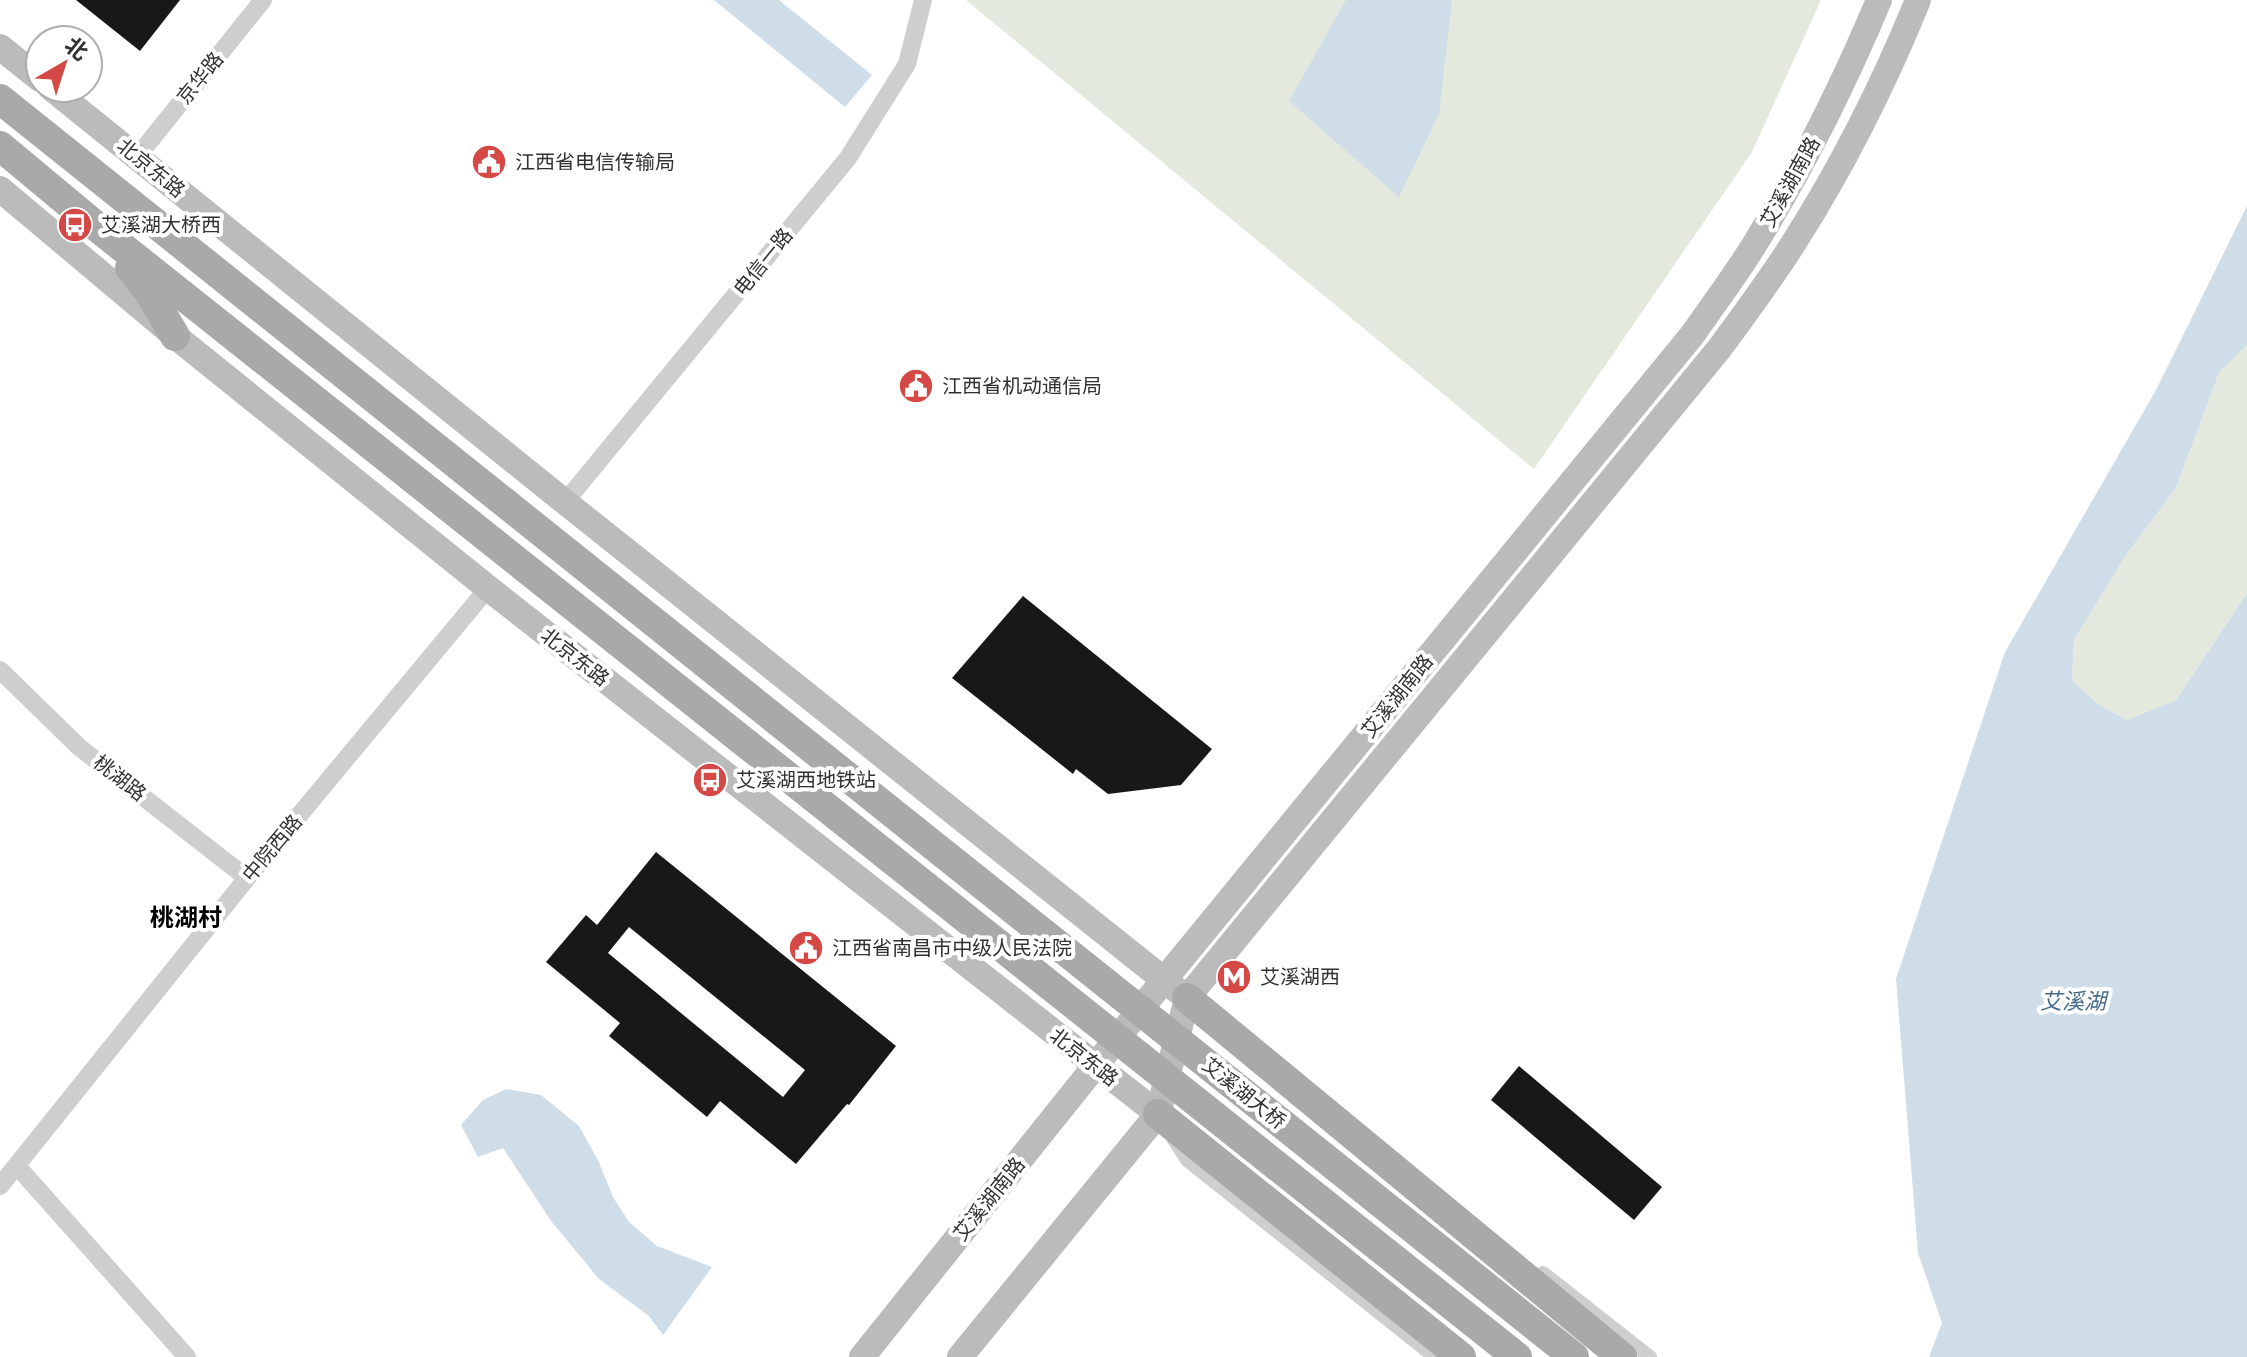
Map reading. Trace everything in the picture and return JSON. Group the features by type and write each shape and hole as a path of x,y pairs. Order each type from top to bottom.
{"main road":[{"name":"艾溪湖南路","path":"960,1357 1158,1114 1176,989 1693,334 1759,239 1859,48 1879,0"},
{"name":"艾溪湖南路","path":"862,1357 1095,1066 1176,989 1709,361 1794,243 1835,173 1918,0"},
{"path":"0,47 24,66"},
{"name":"北京东路","path":"0,99 914,830"},
{"name":"北京东路","path":"71,104 1176,989"},
{"name":"北京东路","path":"0,146 102,231 890,858"},
{"name":"北京东路","path":"0,189 175,336 488,588 1158,1114"},
{"path":"102,231 149,292 175,336"},
{"name":"艾溪湖大桥","path":"914,830 1574,1357"},
{"name":"艾溪湖大桥","path":"890,858 1517,1357"},
{"path":"1176,989 1622,1357"},
{"path":"1158,1114 1461,1357"}],"street":[{"name":"京华路","path":"137,157 263,0"},
{"name":"电信一路","path":"565,502 848,158 907,64 923,0"},
{"name":"中院西路","path":"0,1186 247,878 488,588"},
{"name":"桃湖路","path":"0,670 79,747 247,878"},
{"path":"1176,989 1303,1084 1650,1357"},
{"path":"1158,1114 1187,1160 1435,1357"},
{"path":"17,1166 187,1357"}],"shaded area":[{"path":"966,0 1821,0 1752,152 1534,469"},
{"path":"2247,345 2247,593 2176,700 2127,720 2098,704 2072,680 2074,640 2126,555 2176,488 2219,373"}],"water":[{"path":"714,0 779,0 872,75 845,107"},
{"path":"1346,0 1452,0 1439,114 1399,197 1289,101"},
{"name":"艾溪湖","path":"2247,206 2247,345 2219,373 2176,488 2126,555 2074,640 2072,680 2098,704 2127,720 2176,700 2247,593 2247,1357 1929,1357 1942,1323 1918,1253 1896,979 2005,652 2156,390"},
{"path":"506,1089 541,1095 579,1126 599,1162 613,1197 629,1222 657,1246 712,1267 663,1335 649,1316 599,1279 551,1221 503,1148 478,1157 461,1125 483,1100"}],"building":[{"path":"76,0 180,0 140,51"},
{"path":"1023,596 1212,749 1181,785 1108,794 1076,769 1073,774 952,678"},
{"path":"656,852 896,1046 796,1164 720,1101 707,1117 609,1036 620,1023 546,962 586,915 597,925","holes":["629,927 805,1070 783,1097 608,953"]},
{"path":"1519,1066 1662,1187 1634,1220 1491,1100"}],"place":[{"name":"江西省电信传输局","path":"489,162"},
{"name":"艾溪湖大桥西","path":"75,225"},
{"name":"江西省机动通信局","path":"916,386"},
{"name":"艾溪湖西地铁站","path":"710,780"},
{"name":"江西省南昌市中级人民法院","path":"806,948"},
{"name":"艾溪湖西","path":"1234,977"}],"district":[{"name":"桃湖村","path":"186,918"}]}
